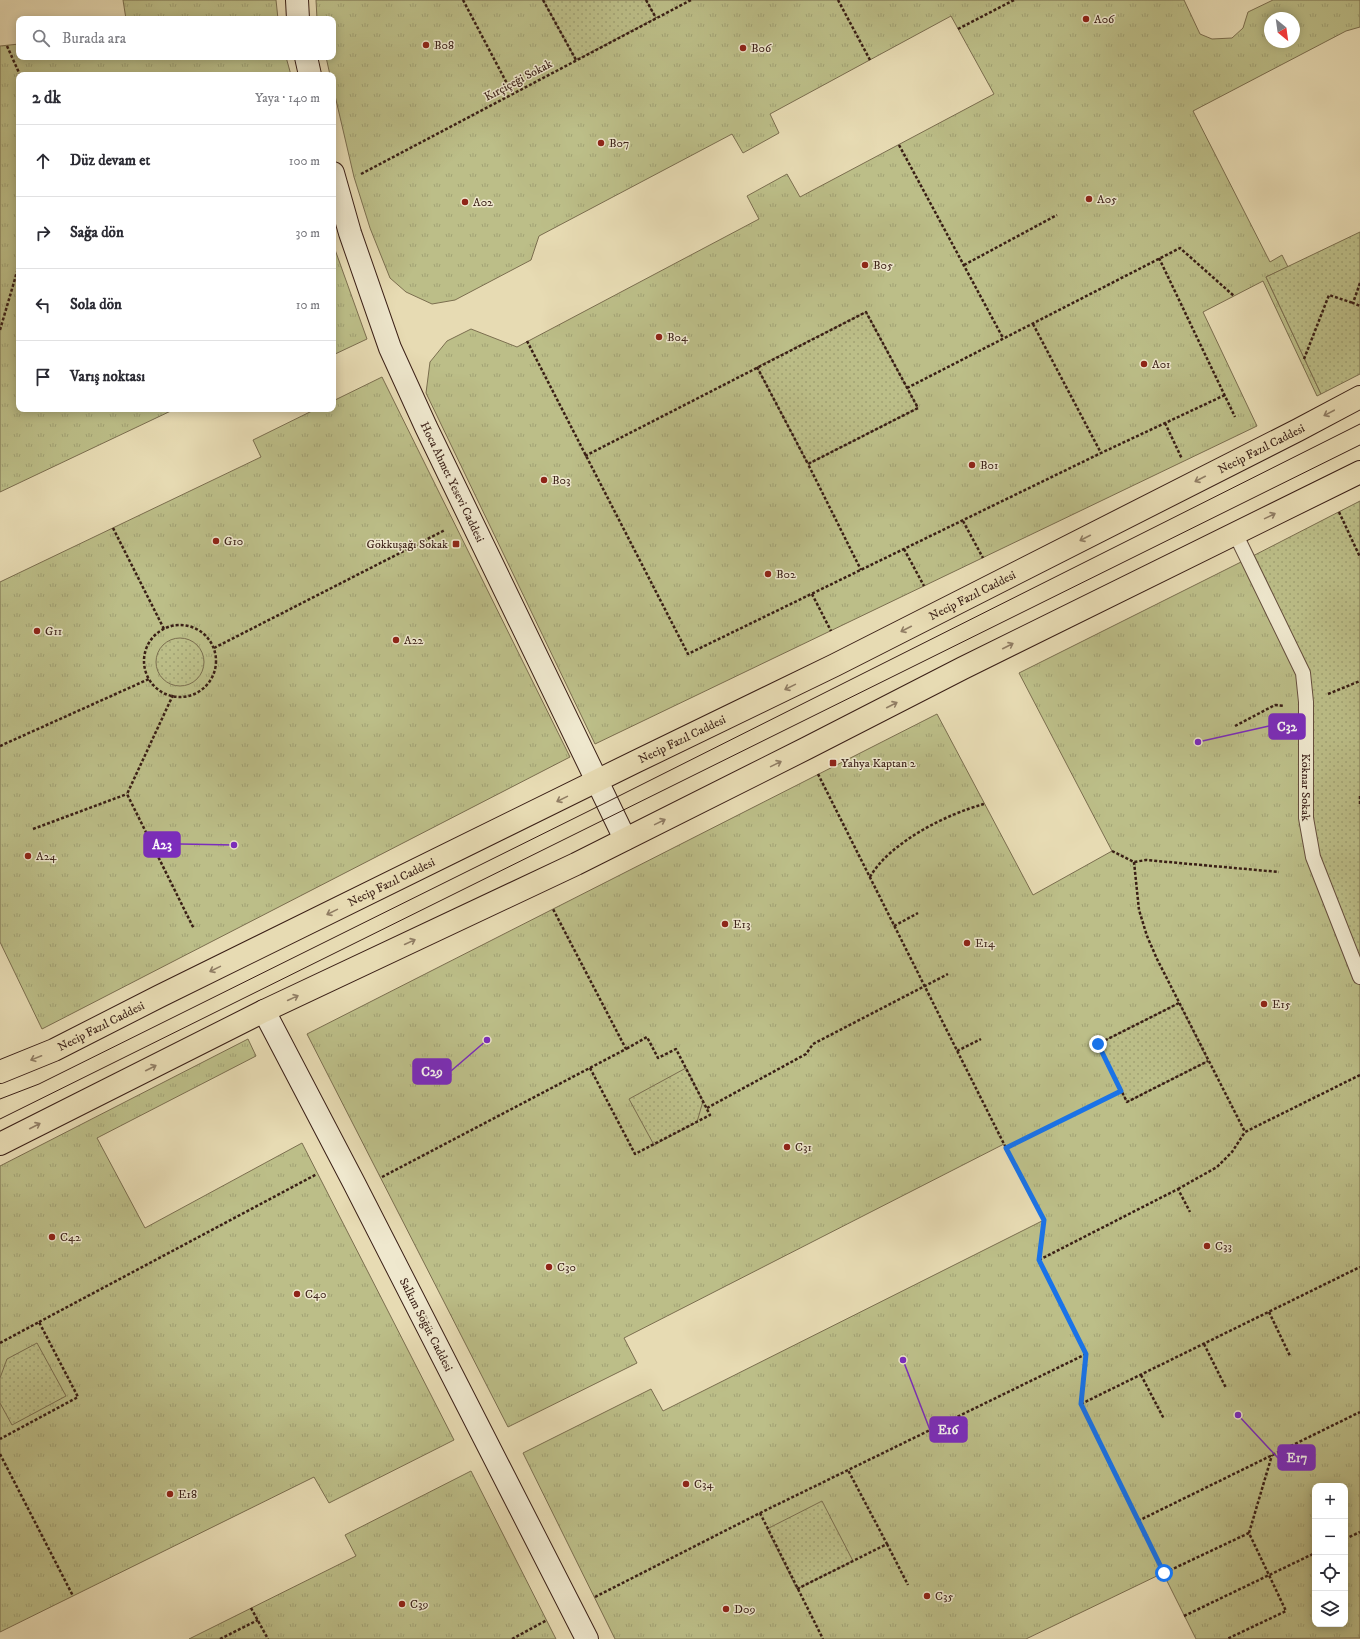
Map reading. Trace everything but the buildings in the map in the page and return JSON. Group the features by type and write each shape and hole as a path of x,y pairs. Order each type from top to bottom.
{"main road":[{"name":"Necip Fazıl Caddesi","path":"0,1072 54,1050 855,654 1360,397"},
{"path":"0,1144 264,1011 539,882 1235,533 1360,472"}],"street":[{"path":"296,0 298,16"},
{"path":"307,60 309,72"},
{"name":"Hoca Ahmet Yesevi Caddesi","path":"336,184 350,233 390,348 426,427 625,839"},
{"name":"Salkım Söğüt Caddesi","path":"264,1011 588,1639"}],"lane":[{"name":"Köknar Sokak","path":"1235,533 1303,673 1306,702 1306,818 1313,857 1360,977"}],"path":[{"path":"463,0 512,93"},
{"path":"543,0 576,60"},
{"path":"646,0 656,18"},
{"name":"Kırçiçeği Sokak","path":"354,177 692,0"},
{"path":"838,0 870,60"},
{"path":"958,29 1014,0"},
{"path":"7,46 19,72"},
{"path":"899,145 1003,338"},
{"path":"964,265 1057,216"},
{"path":"907,388 1180,248 1234,296"},
{"path":"1158,258 1235,417"},
{"path":"0,330 16,275"},
{"path":"1352,303 1360,283"},
{"path":"1304,359 1329,294 1360,306"},
{"path":"585,456 866,312 918,408 808,464"},
{"path":"1033,324 1101,453"},
{"path":"527,341 688,654 1101,453 1225,395"},
{"path":"757,368 808,464 861,570"},
{"path":"1165,423 1183,462"},
{"path":"1339,511 1360,557"},
{"path":"962,521 983,558"},
{"path":"113,528 164,629"},
{"path":"214,648 448,528"},
{"path":"904,549 924,586"},
{"path":"812,594 831,631"},
{"path":"176,625 187,626 198,630 208,638 214,648 216,660 214,672 209,682 201,690 190,695 167,694 157,688 149,679 145,668 145,656 148,645 154,636 164,629 176,625"},
{"path":"0,746 149,679"},
{"path":"1306,702 1360,681"},
{"path":"33,829 127,794 174,695"},
{"path":"1235,726 1275,706 1287,706"},
{"path":"818,774 1006,1148 1044,1220 1039,1260 1086,1354 1081,1404 1164,1573 1249,1533"},
{"path":"127,794 194,929"},
{"path":"1360,796 1360,804"},
{"path":"870,877 884,858 906,841 951,815 984,804"},
{"path":"1112,852 1134,862 1146,860 1279,872"},
{"path":"1134,862 1139,910 1147,936 1157,959 1245,1132"},
{"path":"552,909 626,1048"},
{"path":"894,926 918,913"},
{"path":"707,1108 806,1054 814,1044 948,974"},
{"path":"1179,1003 1098,1044 1121,1091 1127,1102 1208,1061"},
{"path":"381,1178 647,1037 658,1058 676,1049 710,1115 635,1154 590,1068"},
{"path":"957,1051 981,1039"},
{"path":"1039,1260 1178,1189 1217,1167 1232,1152 1245,1132 1360,1075"},
{"path":"1006,1148 1121,1091"},
{"path":"0,1343 317,1174"},
{"path":"1178,1189 1190,1212"},
{"path":"1081,1404 1360,1267"},
{"path":"1269,1312 1290,1356"},
{"path":"0,1439 78,1397 39,1322"},
{"path":"1204,1344 1226,1388"},
{"path":"594,1597 760,1513 1086,1354"},
{"path":"1141,1375 1164,1419"},
{"path":"1138,1521 1360,1412"},
{"path":"0,1454 73,1596"},
{"path":"1228,1639 1286,1611 1249,1533 1272,1455"},
{"path":"848,1470 908,1585"},
{"path":"760,1513 823,1639"},
{"path":"1348,1538 1360,1532"},
{"path":"797,1588 886,1544"},
{"path":"1184,1616 1312,1554"},
{"path":"251,1608 268,1639"},
{"path":"220,1639 258,1620"},
{"path":"512,1639 547,1620"}],"green space":[{"path":"123,0 276,0 278,16 126,16"},
{"path":"316,0 1184,0 1200,34 1212,39 1232,38 1243,28 1248,12 1273,0 1360,0 1360,27 1346,31 1193,111 1270,262 1282,255 1288,267 1266,277 1321,394 1317,396 1263,281 1203,312 1257,426 595,744 426,393 430,362 447,341 471,329 517,347 759,219 747,196 787,174 800,197 994,94 951,16 770,114 779,133 743,153 732,134 539,236 531,260 455,300 432,304 406,292 390,278 370,228 354,177 336,100 336,72 329,72 327,60 336,60 336,16 317,16"},
{"path":"543,0 646,0 656,18 576,60"},
{"path":"16,44 16,60 287,60 290,72 16,72 16,412 169,412 0,492 0,46"},
{"path":"1360,232 1360,374 1321,394 1266,277"},
{"path":"336,252 367,339 336,354"},
{"path":"866,312 918,408 808,464 757,367"},
{"path":"382,377 570,757 42,1029 0,942 0,582 261,457 253,440 310,412 336,412 336,400"},
{"path":"1360,501 1360,977 1313,857 1303,673 1247,559"},
{"path":"1247,559 1303,673 1360,977 1360,1638 1196,1639 1163,1573 1026,1639 615,1639 523,1453 651,1389 663,1411 1044,1220 1004,1144 624,1338 637,1363 508,1427 307,1034 937,714 1033,895 1112,851 1019,673"},
{"path":"175,638 185,638 197,645 204,657 204,667 197,679 185,686 175,686 167,682 160,675 156,667 156,657 160,649 167,642"},
{"path":"1179,1003 1208,1061 1127,1102 1098,1044"},
{"path":"248,1039 256,1056 97,1138 145,1228 302,1143 454,1440 329,1503 314,1477 0,1632 0,1166"},
{"path":"686,1068 703,1101 697,1122 654,1145 629,1099"},
{"path":"37,1343 66,1396 12,1425 0,1403 0,1378 7,1359"},
{"path":"471,1471 556,1639 189,1639 356,1556 345,1535"},
{"path":"822,1501 853,1561 797,1589 767,1529"}],"tram line":[{"path":"0,1099 39,1084 607,802 1360,424"},
{"path":"0,1119 1360,445"}],"place":[{"name":"A06","path":"1086,19"},
{"name":"B08","path":"426,45"},
{"name":"B06","path":"743,48"},
{"name":"B07","path":"601,143"},
{"name":"A05","path":"1089,199"},
{"name":"A02","path":"465,202"},
{"name":"B05","path":"865,265"},
{"name":"B04","path":"659,337"},
{"name":"A01","path":"1144,364"},
{"name":"B01","path":"972,465"},
{"name":"B03","path":"544,480"},
{"name":"G10","path":"216,541"},
{"name":"Gökkuşağı Sokak","path":"456,544"},
{"name":"B02","path":"768,574"},
{"name":"G11","path":"37,631"},
{"name":"A22","path":"396,640"},
{"name":"C32","path":"1198,742"},
{"name":"Yahya Kaptan 2","path":"833,763"},
{"name":"A23","path":"234,845"},
{"name":"A24","path":"28,856"},
{"name":"E13","path":"725,924"},
{"name":"E14","path":"967,943"},
{"name":"E15","path":"1264,1004"},
{"name":"C29","path":"487,1040"},
{"name":"C31","path":"787,1147"},
{"name":"C42","path":"52,1237"},
{"name":"C33","path":"1207,1246"},
{"name":"C30","path":"549,1267"},
{"name":"C40","path":"297,1294"},
{"name":"E16","path":"903,1360"},
{"name":"E17","path":"1238,1415"},
{"name":"C34","path":"686,1484"},
{"name":"E18","path":"170,1494"},
{"name":"C35","path":"927,1596"},
{"name":"C39","path":"402,1604"},
{"name":"D09","path":"726,1609"}],"route":[{"path":"1098,1044 1121,1091 1006,1148 1044,1220 1039,1260 1086,1354 1081,1404 1164,1573"}]}
